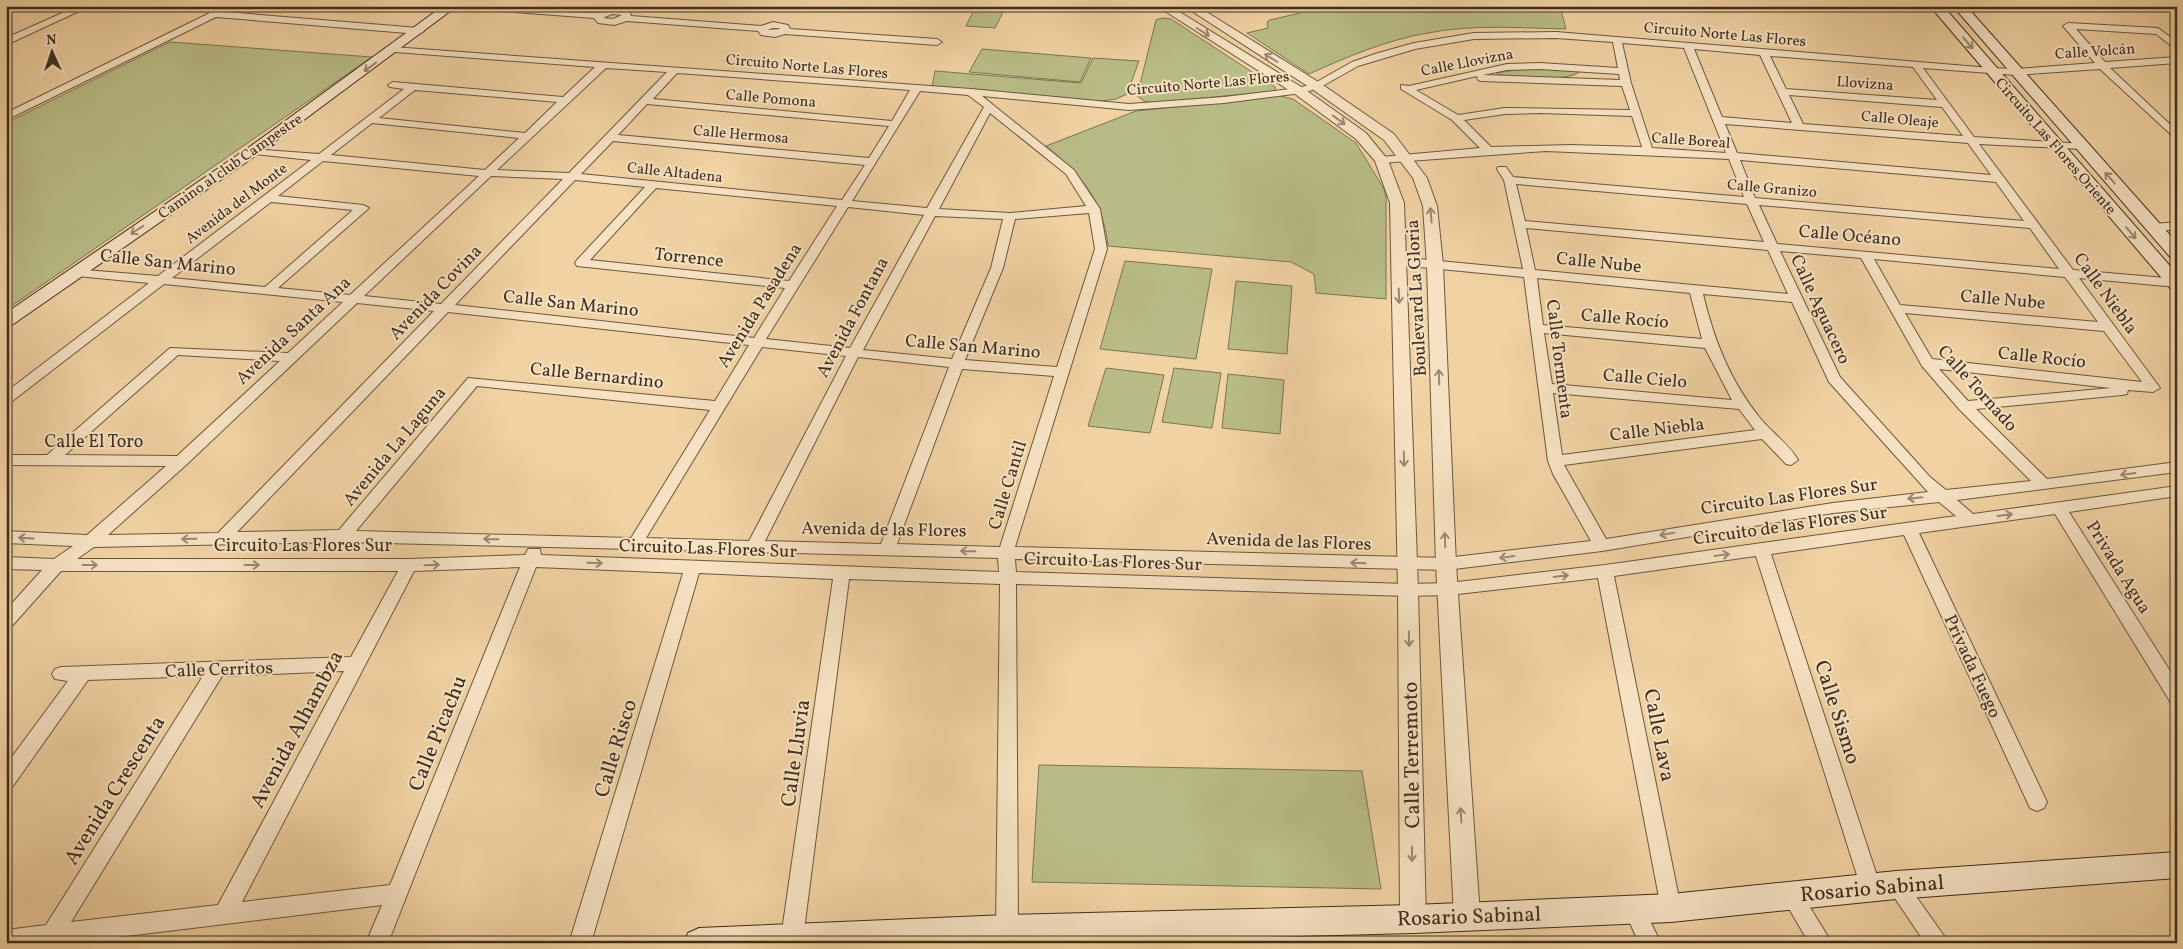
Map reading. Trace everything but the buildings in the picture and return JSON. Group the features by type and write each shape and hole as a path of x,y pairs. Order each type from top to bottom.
{"main road":[{"name":"Camino al club Campestre","path":"6,321 253,151 451,6"},
{"name":"Circuito Las Flores Oriente","path":"1936,6 2053,144 2176,283"},
{"path":"1959,6 2177,254"},
{"name":"Rosario Sabinal","path":"699,943 1007,929 1413,919 1634,910 1671,908 1884,886 2177,865"}],"street":[{"path":"6,10 16,6"},
{"path":"6,42 86,6"},
{"path":"6,117 231,6"},
{"path":"475,6 600,16 617,11 627,14 626,18 762,29 776,25 785,27 785,31 937,42"},
{"name":"Boulevard La Gloria","path":"1162,6 1299,91 1361,136 1381,160 1388,172 1397,203 1408,590"},
{"name":"Boulevard La Gloria","path":"1189,6 1316,86 1389,137 1407,158 1420,178 1430,206 1435,265 1446,564 1449,588"},
{"path":"214,14 419,31"},
{"path":"2177,47 2158,31 2068,26 2103,66 2177,137"},
{"name":"Circuito Norte Las Flores","path":"394,49 971,92 1129,106 1224,100 1299,91 1316,86 1355,64 1414,46 1474,36 1518,35 1617,40 2016,72"},
{"path":"1617,40 1626,83 1648,151"},
{"name":"Calle Aguacero","path":"1688,46 1751,201 1834,379 1925,481 1970,520"},
{"path":"1764,53 1799,126"},
{"name":"Calle Volcán","path":"2016,72 2177,60"},
{"name":"Avenida Santa Ana","path":"6,621 57,565 91,541 181,461 603,65"},
{"name":"Calle Niebla","path":"1916,65 2031,225 2153,388"},
{"name":"Calle Llovizna","path":"1456,118 1403,86 1507,67 1540,66 1623,71"},
{"name":"Avenida Covina","path":"221,538 675,70"},
{"path":"1470,75 1497,80 1551,79 1626,83"},
{"path":"393,84 566,100"},
{"name":"Avenida del Monte","path":"6,399 414,86"},
{"name":"Avenida Pasadena","path":"636,542 717,406 759,343 793,285 846,204 916,89"},
{"name":"Calle Cantil","path":"971,92 988,108 1070,172 1094,210 1101,249 1006,552 1008,578 1007,929"},
{"name":"Llovizna","path":"1783,92 1944,104"},
{"name":"Calle Pomona","path":"644,101 896,124"},
{"name":"Avenida Fontana","path":"754,547 854,353 988,108"},
{"path":"1456,118 1505,111 1540,110 1636,113"},
{"path":"1456,118 1489,151"},
{"path":"371,120 526,136"},
{"name":"Calle Oleaje","path":"1717,120 1971,140 2081,146"},
{"name":"Calle Hermosa","path":"608,137 872,162"},
{"name":"Calle Boreal","path":"1381,160 1489,151 1568,148 1648,151 1998,180"},
{"name":"Calle Altadena","path":"253,151 486,173 571,176 930,212 1010,216 1094,210"},
{"name":"Calle Granizo","path":"1506,174 1751,201 2031,225"},
{"name":"Calle Tormenta","path":"1506,174 1530,274 1555,461 1560,474 1602,545"},
{"name":"Torrence","path":"653,185 581,263 793,285"},
{"path":"266,290 363,208 269,198"},
{"path":"887,550 957,364 997,268 1010,216"},
{"name":"Calle Océano","path":"1519,224 2176,283"},
{"path":"2154,228 2177,225"},
{"name":"Calle Tornado","path":"1866,255 1927,363 1964,406 2044,485"},
{"name":"Calle Nube","path":"1398,261 1796,299"},
{"name":"Calle San Marino","path":"77,272 444,308 957,364 1061,372"},
{"path":"1696,290 1710,344 1741,405 1763,434 1791,460"},
{"name":"Calle Nube","path":"1895,308 2107,327"},
{"name":"Calle Rocío","path":"1537,328 1710,344"},
{"path":"51,460 174,351 290,357"},
{"name":"Calle Rocío","path":"1927,363 2153,388"},
{"name":"Calle Bernardino","path":"473,381 717,406"},
{"name":"Avenida La Laguna","path":"344,536 473,381"},
{"name":"Calle Cielo","path":"1545,388 1741,405"},
{"path":"1964,406 2153,388"},
{"name":"Calle Niebla","path":"1555,461 1763,434"},
{"name":"Calle El Toro","path":"6,460 181,461"},
{"name":"Circuito Las Flores Sur","path":"1406,564 1446,564 1602,545 1833,508 2044,485 2177,467"},
{"name":"Circuito de las Flores Sur","path":"1408,590 1449,588 1605,571 2177,491"},
{"name":"Privada Agua","path":"2059,508 2177,698"},
{"name":"Privada Fuego","path":"1909,529 2037,802"},
{"name":"Circuito Las Flores Sur","path":"6,537 91,541 344,536 540,540"},
{"name":"Avenida de las Flores","path":"540,540 1406,564"},
{"name":"Calle Picachu","path":"377,943 540,540"},
{"name":"Calle Sismo","path":"1762,550 1884,886 1938,943"},
{"name":"Circuito Las Flores Sur","path":"6,563 57,565 409,566 530,561 842,573 1408,590"},
{"name":"Avenida Alhambza","path":"224,915 409,566"},
{"name":"Calle Risco","path":"580,943 693,566"},
{"name":"Calle Lava","path":"1605,571 1671,908"},
{"name":"Calle Lluvia","path":"792,938 842,573"},
{"path":"1449,588 1467,916"},
{"name":"Calle Terremoto","path":"1408,590 1413,919"},
{"name":"Calle Cerritos","path":"61,674 356,664"},
{"name":"Avenida Crescenta","path":"51,936 217,669"},
{"path":"6,780 83,674"},
{"path":"6,940 396,894"},
{"path":"1791,895 1821,943"},
{"path":"1634,910 1650,943"}],"green space":[{"path":"976,6 1006,6 995,28 966,26"},
{"path":"1304,6 1560,6 1566,29 1514,27 1445,30 1412,36 1382,45 1352,55 1309,74 1247,33 1268,28 1267,22 1270,20 1300,13"},
{"path":"1162,18 1171,19 1275,87 1276,91 1152,103 1144,101 1137,96 1156,20"},
{"path":"170,42 372,57 6,310 6,123"},
{"path":"982,49 1091,58 1080,82 969,72"},
{"path":"1093,58 1139,61 1127,94 1116,99 1101,101 932,87 935,71 1081,83"},
{"path":"1528,68 1579,72 1574,75 1552,78 1512,77 1496,73"},
{"path":"1281,96 1293,99 1356,143 1384,189 1386,197 1386,299 1316,293 1314,274 1291,262 1108,246 1101,215 1088,189 1070,167 1046,146 1136,111"},
{"path":"1125,261 1212,269 1196,359 1100,349"},
{"path":"1236,281 1292,286 1287,354 1228,349"},
{"path":"1106,368 1164,375 1150,433 1088,426"},
{"path":"1174,368 1221,373 1212,428 1162,422"},
{"path":"1228,374 1284,380 1280,434 1222,428"},
{"path":"1039,765 1362,771 1381,889 1032,882"}]}
